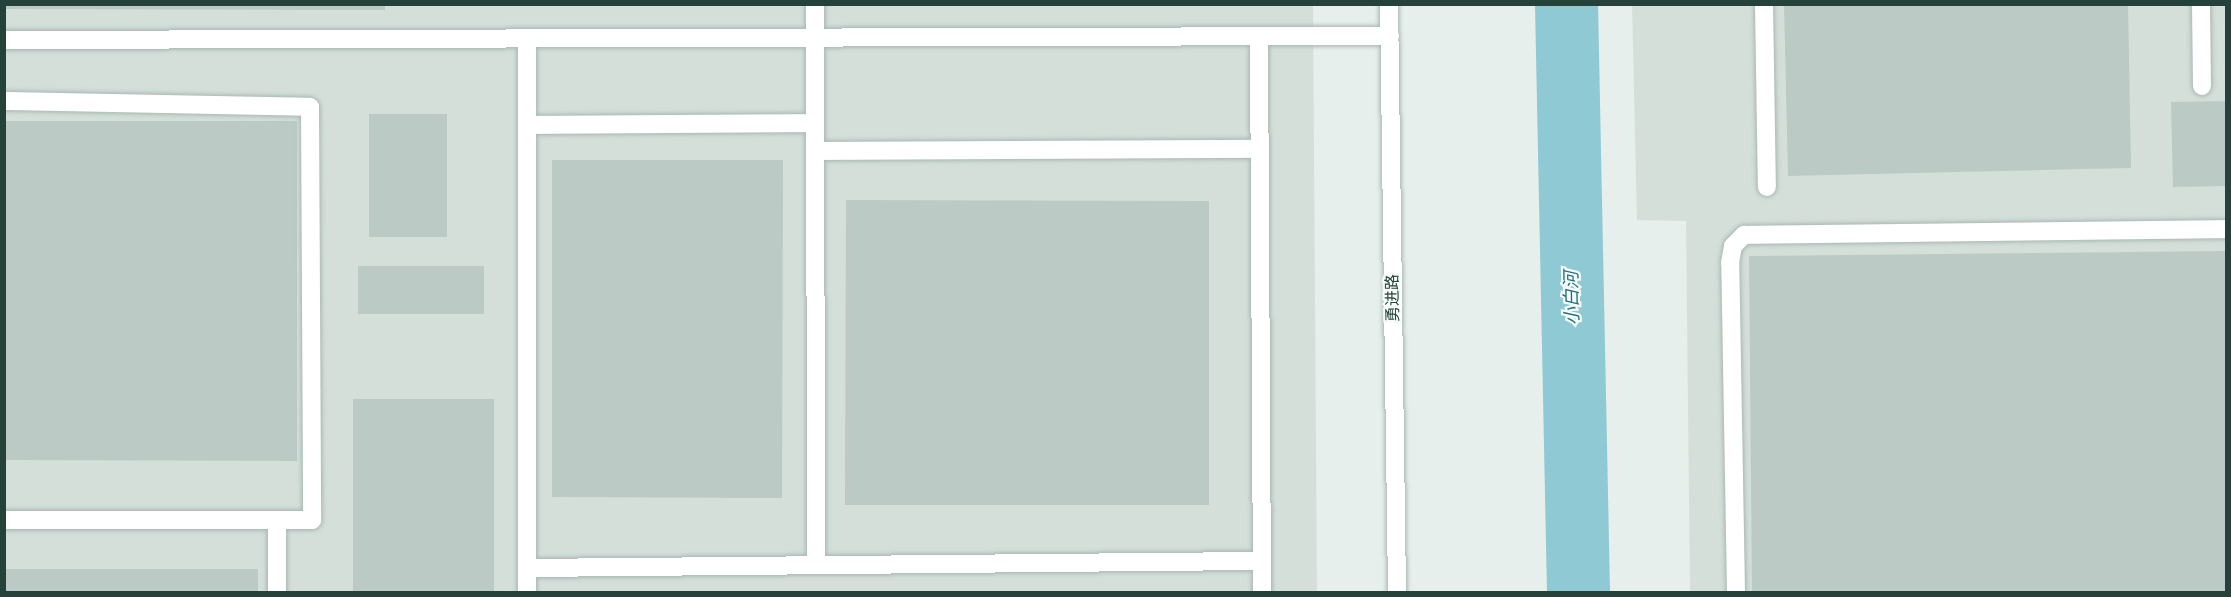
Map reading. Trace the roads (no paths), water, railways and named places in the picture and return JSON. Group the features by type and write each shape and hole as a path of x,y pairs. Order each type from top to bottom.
{"street":[{"path":"815,4 816,565"},
{"name":"勇进路","path":"1389,4 1397,592"},
{"path":"1764,4 1767,187"},
{"path":"2201,4 2202,86"},
{"path":"4,40 1390,36"},
{"path":"1259,37 1262,592"},
{"path":"527,39 527,592"},
{"path":"4,101 310,107 312,520 4,520"},
{"path":"527,125 815,123"},
{"path":"816,151 1260,149"},
{"path":"1736,592 1730,263 1733,246 1744,235 2226,229"},
{"path":"277,520 277,592"},
{"path":"527,567 1262,561"}],"waterway":[{"name":"小白河","path":"1566,4 1578,592"}]}
